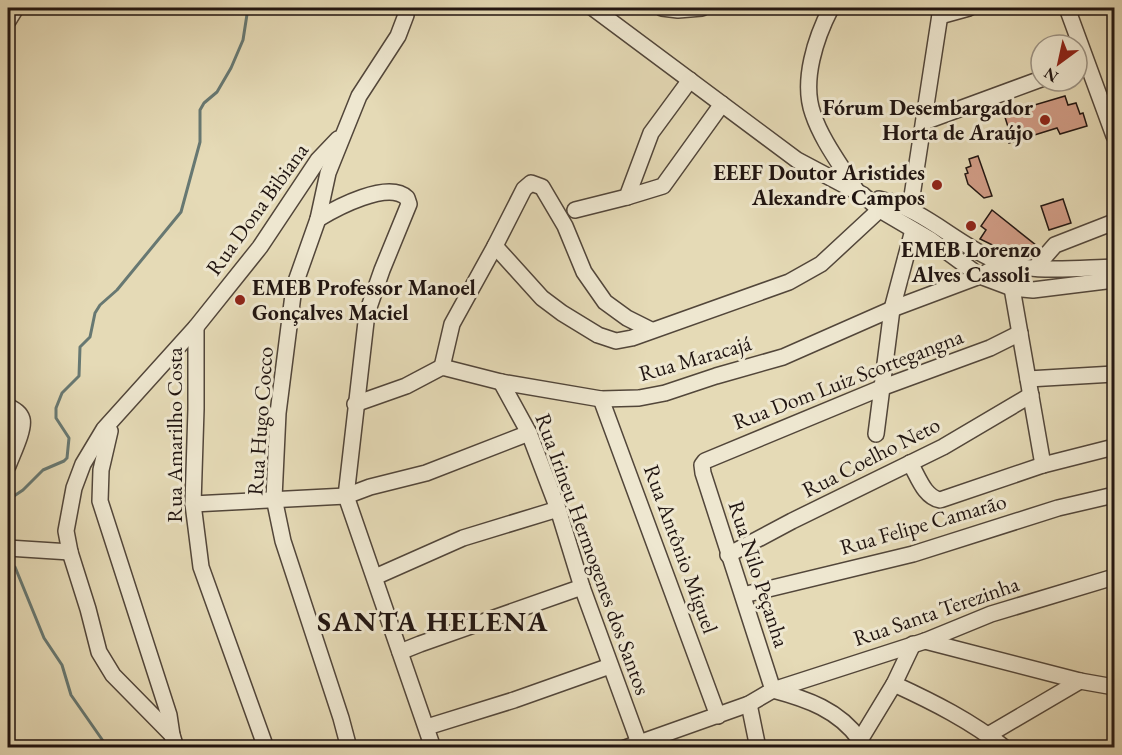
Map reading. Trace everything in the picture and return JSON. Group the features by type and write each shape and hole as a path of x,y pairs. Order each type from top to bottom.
{"street":[{"path":"8,21 16,8"},
{"name":"Rua Dona Bibiana","path":"174,741 113,675 99,652 66,531 74,488 83,464 104,429 196,327 260,247 318,160 345,132 359,96 398,36 406,15 406,8"},
{"path":"593,8 797,160 884,206 913,230 980,276 1012,288 1033,290 1114,280"},
{"path":"662,8 678,10 702,8"},
{"path":"831,8 818,40 809,78 809,98 812,113 827,145 860,193"},
{"path":"910,209 940,12 969,8"},
{"path":"1067,8 1074,33"},
{"path":"1089,78 1114,136"},
{"path":"627,197 651,133 690,80"},
{"path":"924,122 1029,84"},
{"path":"575,210 663,186 722,104"},
{"name":"Rua Hugo Cocco","path":"345,132 328,173 318,219 294,287 278,413 274,498 283,541 349,747"},
{"path":"823,173 827,145"},
{"path":"356,404 406,386 442,366 452,324 524,189 531,183 542,187 565,226 584,272 605,302 627,318 651,330"},
{"path":"318,219 344,204 374,194 398,192 407,198 409,204 367,313 346,496 433,747"},
{"path":"495,246 542,298 598,335 616,341 632,339 651,330 789,282 820,264 884,206 910,209 987,256 1003,263 1035,268 1114,267"},
{"path":"1035,268 1055,245 1114,222"},
{"path":"876,434 892,309 913,230"},
{"name":"Rua Maracajá","path":"442,366 501,382 601,399 639,398 665,393 783,357 892,309 980,276 1003,263"},
{"path":"1012,288 1042,465"},
{"name":"Rua Amarilho Costa","path":"196,327 193,504 201,567 266,747"},
{"name":"Rua Dom Luiz Scortegangna","path":"703,473 702,465 712,456 881,388 990,348 1020,333"},
{"path":"1028,379 1114,374"},
{"name":"Rua Irineu Hermogenes dos Santos","path":"501,382 529,433 558,509 610,666 632,745"},
{"name":"Rua Coelho Neto","path":"728,555 943,447 1031,395"},
{"name":"Rua Antônio Miguel","path":"601,399 718,716"},
{"path":"8,406 18,412 22,420 8,466"},
{"path":"114,419 105,445 100,501 169,715 174,741"},
{"path":"193,504 346,496 369,487 426,473 529,433"},
{"path":"910,463 927,493 933,499 940,500 1042,465 1114,447"},
{"name":"Rua Nilo Peçanha","path":"703,473 773,690"},
{"name":"Rua Felipe Camarão","path":"743,596 913,554 1058,507 1114,495"},
{"path":"375,577 463,538 558,509"},
{"path":"8,548 70,552"},
{"name":"Rua Santa Terezinha","path":"632,745 749,704 773,690 919,642 991,614 1114,577"},
{"path":"400,652 582,587"},
{"path":"859,744 919,642 1114,687"},
{"path":"427,728 610,666"},
{"path":"988,735 1080,681"},
{"path":"894,684 932,702 1005,747"},
{"path":"773,690 806,699 828,710 851,728 859,744"},
{"path":"749,704 758,747"}],"building":[{"name":"Fórum Desembargador Horta de Araújo","path":"1065,96 1068,105 1076,103 1080,114 1083,113 1087,126 1060,134 1057,128 1009,143 1006,131 1009,130 1004,114"},
{"path":"978,156 992,196 984,198 968,184 965,174 968,173 966,168 971,166 969,159"},
{"path":"1063,199 1071,223 1049,230 1041,206"},
{"path":"992,210 1037,246 1028,258 1013,255 980,239 986,230 981,226"}],"waterway":[{"path":"8,500 23,490 43,470 67,458 69,438 56,418 56,408 62,393 79,376 80,347 90,337 95,313 100,305 117,290 181,212 200,142 200,110 204,103 217,92 231,68 243,40 248,8"},
{"path":"15,567 44,638 62,665 71,695 108,748"}],"place":[{"name":"Fórum Desembargador Horta de Araújo","path":"1045,120"},
{"name":"EEEF Doutor Aristides Alexandre Campos","path":"937,185"},
{"name":"EMEB Lorenzo Alves Cassoli","path":"971,226"},
{"name":"EMEB Professor Manoel Gonçalves Maciel","path":"240,300"}],"district":[{"name":"SANTA HELENA","path":"433,621"}]}
